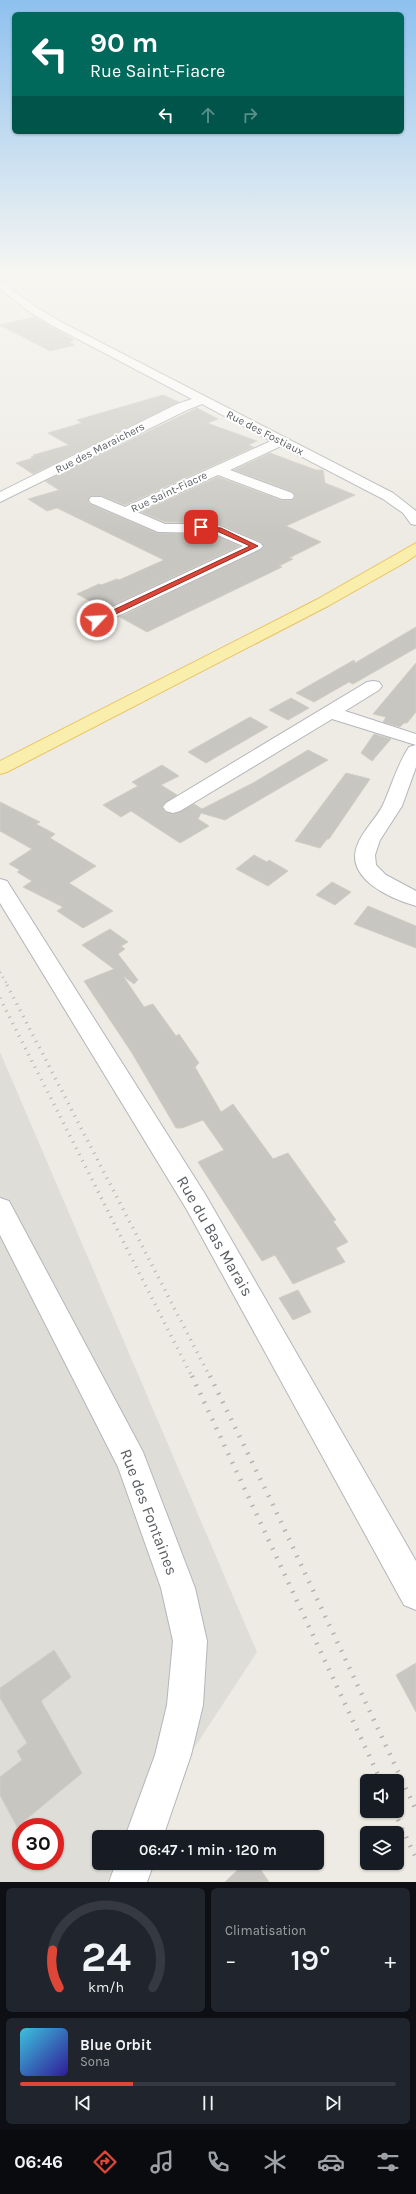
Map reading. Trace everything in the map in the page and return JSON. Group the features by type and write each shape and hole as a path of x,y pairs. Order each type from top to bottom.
{"main road":[{"path":"0,768 315,606 401,559 416,548"},
{"path":"0,778 416,561"}],"street":[{"name":"Rue des Fostiaux","path":"128,361 281,442 388,496 416,506"},
{"name":"Rue des Maraichers","path":"0,498 182,407 202,400"},
{"name":"Rue Saint-Fiacre","path":"124,513 281,442"},
{"path":"218,470 287,496"},
{"name":"Rue des Fostiaux","path":"388,496 408,510 416,521"},
{"path":"96,500 124,513"},
{"name":"Rue Saint-Fiacre","path":"97,620 255,546 215,528 163,529 124,513"},
{"path":"172,807 373,686"},
{"path":"330,712 416,740"},
{"path":"416,751 405,767 392,805 368,844 364,855 371,872 381,881 394,890 416,900"},
{"name":"Rue du Bas Marais","path":"0,886 196,1202 408,1560 416,1593"},
{"name":"Rue des Fontaines","path":"0,1209 132,1462 178,1588 190,1641 185,1705 173,1755 146,1830"},
{"path":"128,1882 132,1870"}],"shaded area":[{"path":"0,1052 257,1652 141,1830 92,1830 92,1870 114,1870 106,1882 0,1882"}],"building":[{"path":"163,395 179,402 33,474 16,463 33,458 31,457 35,456 33,455 69,445 48,433 82,423 77,420"},
{"path":"197,408 218,419 207,423 257,441 248,445 254,447 125,505 101,496 91,496 88,501 90,504 157,533 213,534 239,546 105,609 77,594 99,584 101,585 117,579 119,580 164,560 57,508 47,511 28,499 59,490 45,481"},
{"path":"270,453 316,470 323,470 325,483 355,495 286,526 321,542 289,558 293,559 279,566 282,567 147,632 120,617 264,547 261,542 216,523 165,522 141,512 218,477 281,500 292,500 295,497 293,492 234,470"},
{"path":"416,627 416,648 353,684 349,682 314,702 296,693 354,660 355,663"},
{"path":"416,663 416,712 407,723 404,723 400,727 383,722 386,717 373,714"},
{"path":"291,698 309,708 288,720 269,710"},
{"path":"250,717 268,727 206,763 188,752"},
{"path":"374,734 391,739 372,761 361,753"},
{"path":"308,750 328,760 225,820 201,813 198,819 209,826 180,843 131,811 121,817 103,805 138,786 132,782 162,765 179,776 161,785 177,795 162,806 165,812 173,814 194,804 202,809 253,783"},
{"path":"346,773 370,779 329,839 327,839 320,848 295,841"},
{"path":"0,802 40,822 36,824 55,834 50,838 96,866 69,883 113,911 83,928 57,911 63,907 23,887 32,881 17,872 20,870 9,864 32,849 0,831"},
{"path":"254,855 267,862 269,860 288,871 268,886 236,869"},
{"path":"332,882 351,892 335,905 316,895"},
{"path":"368,906 416,926 416,948 354,924"},
{"path":"110,929 128,942 121,946 125,949 118,954 138,980 134,984 123,976 144,1007 153,1004 176,1036 179,1034 199,1063 195,1067 221,1112 233,1104 273,1159 288,1153 336,1220 333,1221 348,1242 336,1248 345,1262 293,1284 275,1255 262,1261 198,1162 224,1150 203,1120 182,1128 176,1128 132,1053 84,981 114,969 82,945"},
{"path":"298,1290 311,1312 293,1320 279,1298"},
{"path":"54,1650 71,1677 41,1701 82,1773 28,1818 12,1818 0,1795 0,1777 22,1760 17,1751 27,1743 0,1698 0,1688"},
{"path":"416,1663 416,1712 396,1675"},
{"path":"238,1870 261,1870 269,1882 225,1882"}],"railway":[{"path":"0,972 8,986"},
{"path":"7,985 210,1377"},
{"path":"0,998 192,1377"},
{"path":"192,1376 378,1774"},
{"path":"210,1376 274,1507 416,1810"},
{"path":"397,1818 416,1858"}],"route":[{"path":"97,620 255,546 218,529 201,527"}]}
